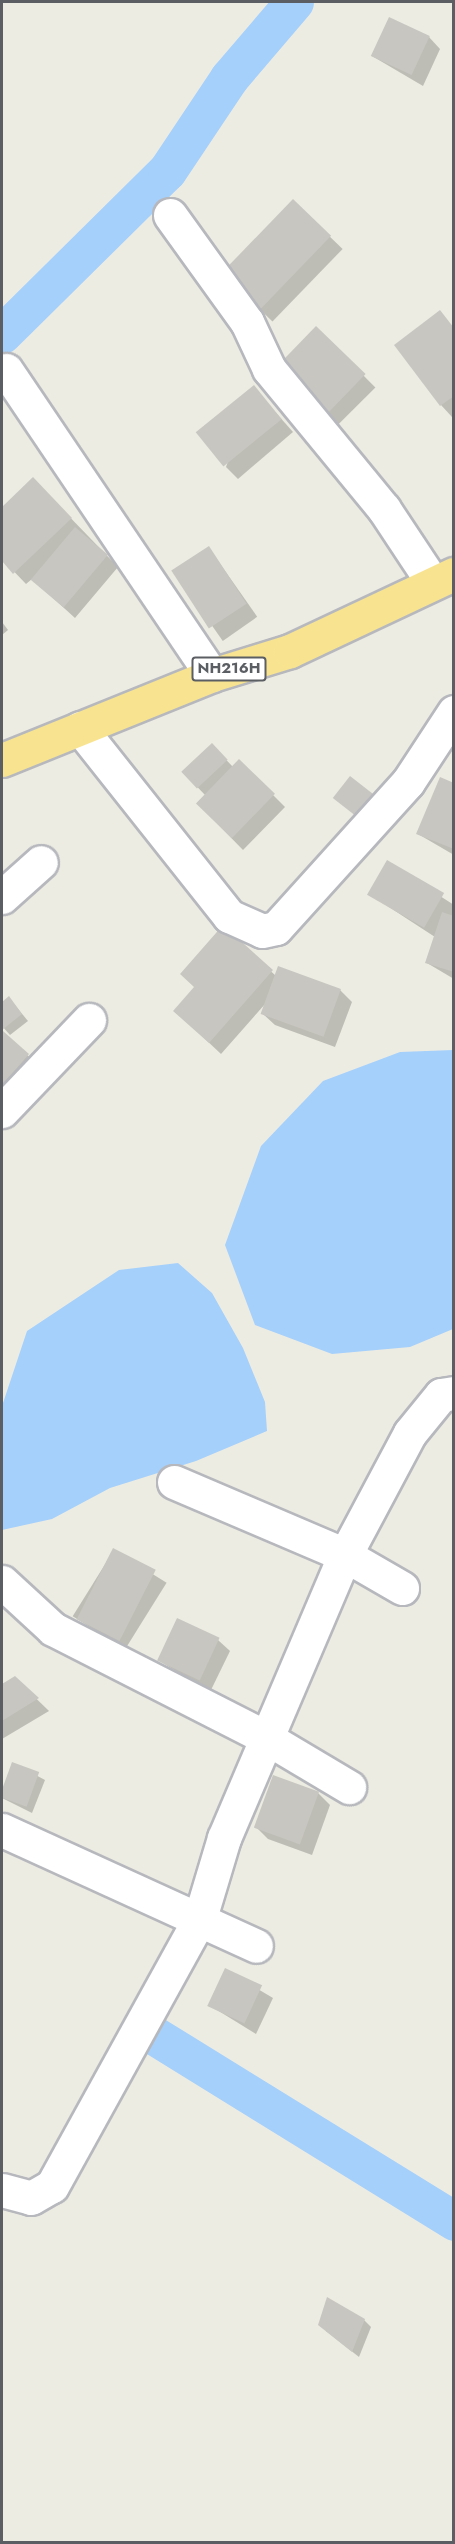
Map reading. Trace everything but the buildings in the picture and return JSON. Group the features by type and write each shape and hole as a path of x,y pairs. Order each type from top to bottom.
{"highway":[{"name":"NH216H","path":"2,760 212,675 290,651 442,577"}],"street":[{"path":"170,215 247,322 269,369 442,577"},
{"path":"6,370 212,675"},
{"path":"80,728 230,916 262,931 276,928 408,782 453,712"},
{"path":"2,897 41,862"},
{"path":"2,1111 89,1020"},
{"path":"2,2190 31,2198 52,2186 200,1918 224,1838 265,1737 345,1554 410,1433 441,1395 453,1393"},
{"path":"174,1482 345,1554 402,1588"},
{"path":"2,1582 53,1629 265,1737 349,1787"},
{"path":"2,1830 200,1918 256,1946"}],"water":[{"path":"453,1050 453,1329 410,1347 332,1354 255,1325 225,1245 261,1146 323,1081 400,1052"},
{"path":"178,1263 212,1293 243,1348 265,1402 267,1431 196,1461 110,1488 52,1519 2,1530 2,1406 27,1331 119,1270"}],"waterway":[{"path":"2,334 167,171 229,78 294,2"},
{"path":"155,2036 454,2221"}]}
